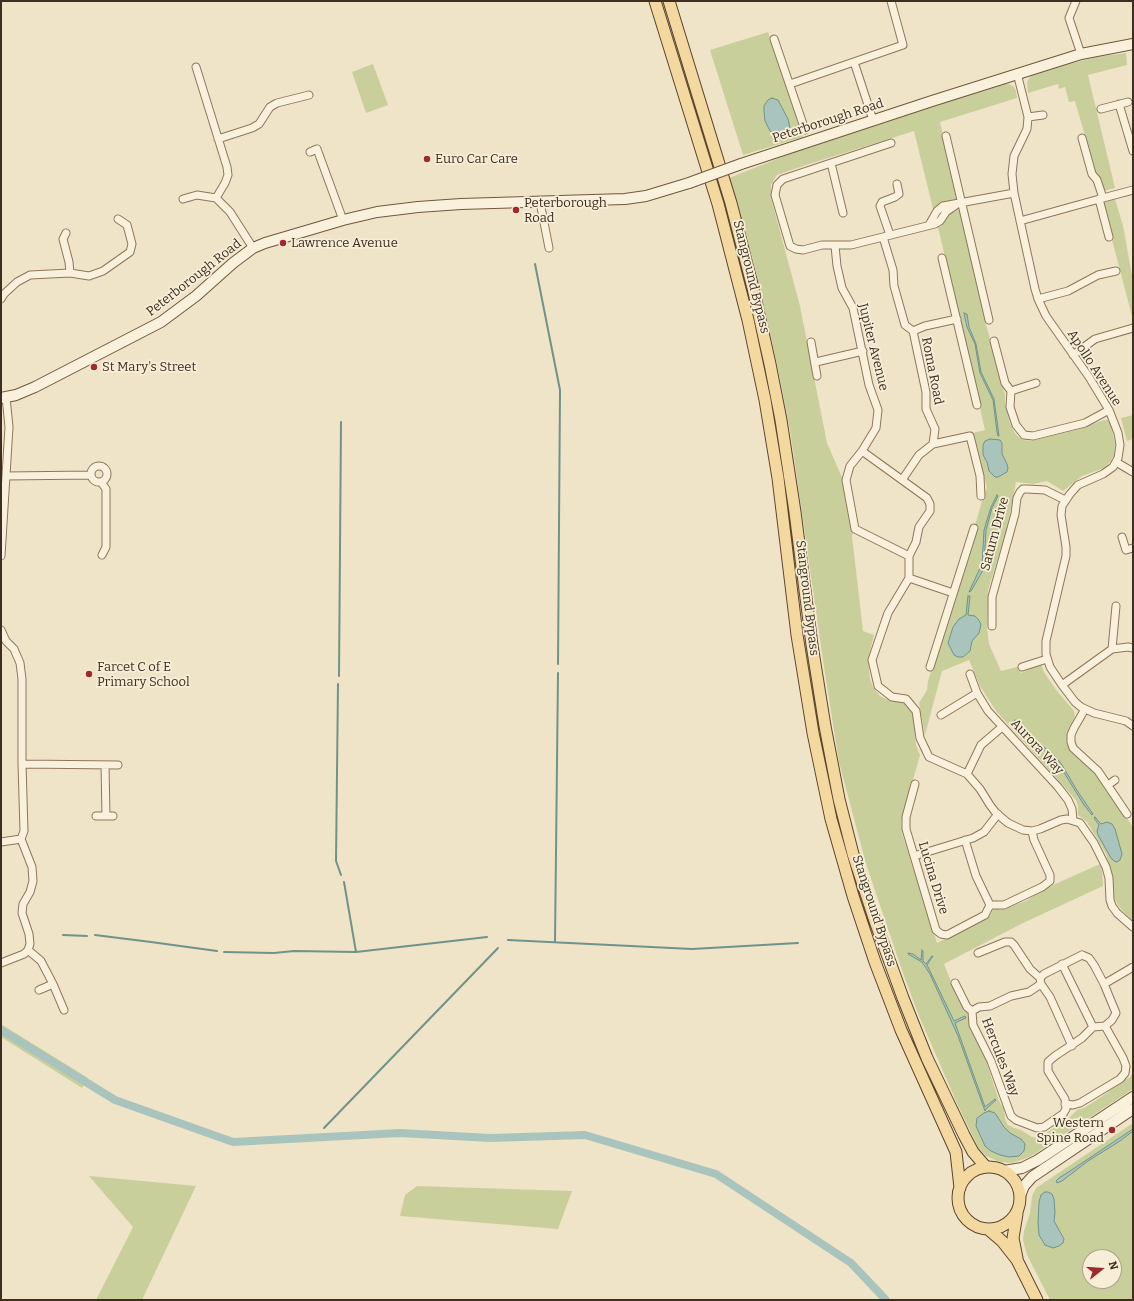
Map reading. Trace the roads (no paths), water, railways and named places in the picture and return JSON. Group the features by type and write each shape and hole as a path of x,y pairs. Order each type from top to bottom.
{"main road":[{"name":"Stanground Bypass","path":"655,1 718,204 748,320 765,400 778,478 797,635 813,733 831,819 853,896 875,962 902,1030 956,1152 960,1188"},
{"name":"Stanground Bypass","path":"668,1 731,203 760,317 781,420 795,512 812,645 825,726 853,854 902,998 927,1058 973,1152 986,1167"},
{"name":"Peterborough Road","path":"3,397 36,387 161,322 196,296 233,263 253,248 265,243 343,220 377,212 418,207 625,199 646,196 689,183 873,120 1081,54 1133,44"},
{"path":"1004,1171 1022,1168 1038,1160 1133,1097"},
{"path":"1017,1260 1013,1238 1020,1196 1024,1186 1032,1177 1133,1109"},
{"path":"1017,1212 1005,1225 997,1228 988,1229 974,1225 964,1215 959,1202 960,1188 964,1180 977,1170 986,1167 998,1168 1012,1177 1018,1186 1020,1196"},
{"path":"988,1229 1002,1241 1017,1260 1037,1300"}],"street":[{"path":"790,84 903,45 891,1"},
{"path":"1076,1 1069,18 1081,54"},
{"path":"774,39 805,130"},
{"path":"854,62 873,120"},
{"path":"196,67 227,167 228,175 216,198"},
{"name":"Apollo Avenue","path":"1017,74 1028,117 1027,129 1014,156 1012,174 1014,193 1038,299 1050,322 1089,377 1109,410 1118,433 1120,445 1120,452 1116,462"},
{"path":"218,139 252,128 259,124 270,107 277,103 309,95"},
{"path":"1101,109 1128,102"},
{"path":"1119,104 1132,146"},
{"path":"1028,117 1043,115"},
{"path":"946,136 959,204 980,268 989,320"},
{"path":"1082,138 1092,174 1098,180 1109,237"},
{"path":"891,143 784,178 777,185 775,194 790,246 803,250 822,245 851,245 936,224 946,212 959,204 1014,193"},
{"path":"310,152 317,149 343,220"},
{"path":"831,163 843,212"},
{"name":"Roma Road","path":"897,184 899,194 896,197 882,202 880,206 893,270 894,286 905,325 913,332 926,392 926,409 934,429 932,444"},
{"path":"1020,220 1133,190"},
{"path":"183,199 197,195 216,198 230,212 253,248"},
{"path":"540,202 549,248"},
{"path":"1,299 15,279 30,275 70,274 88,276 103,271 130,252 132,244 127,225 118,219"},
{"path":"66,233 64,238 70,262 70,274"},
{"name":"Jupiter Avenue","path":"835,246 837,266 842,288 853,308 869,385 878,410 876,428 862,451 850,466 846,480 855,529 909,556"},
{"path":"942,258 977,406"},
{"path":"1038,299 1068,291 1098,275 1116,271"},
{"path":"913,332 925,326 957,319"},
{"path":"1073,355 1095,339 1133,328"},
{"path":"994,341 1005,383 1011,391 1010,407 1016,425 1024,435 1034,436 1085,424 1109,410"},
{"path":"811,342 818,376"},
{"path":"816,362 863,351"},
{"path":"1011,391 1036,383"},
{"path":"1,556 6,476 4,451 9,426 3,397"},
{"path":"902,480 919,455 932,444 970,436 980,476 981,496"},
{"path":"862,451 927,498 930,504 930,511 919,527 916,542 909,556 909,578 888,613 872,660 878,686 892,697 906,699 916,711 920,738 929,757 967,774 977,785 990,805 1008,823 1017,828 1032,831 1061,820 1074,820 1080,823 1086,830 1104,862 1112,906 1116,913 1133,927"},
{"path":"1133,472 1116,462 1109,471 1078,484 1065,500 1062,506 1061,514 1066,556 1046,641 1046,654 1050,667 1075,702 1094,713 1126,721 1133,726"},
{"path":"101,482 105,479 107,474 104,468 96,467 92,470 91,475 93,480 101,482 106,489 106,547 102,555"},
{"path":"6,476 91,475"},
{"name":"Saturn Drive","path":"992,626 995,608 992,597 1015,514 1017,498 1020,492 1023,489 1045,490 1065,500"},
{"path":"930,667 974,528"},
{"path":"1122,537 1126,550 1133,548"},
{"path":"909,578 953,593"},
{"path":"1112,649 1116,606"},
{"path":"1,630 6,641 14,649 20,663 22,679 24,831 21,840 32,867 33,881 30,892 23,904 22,913 30,944 28,950 24,954 1,963"},
{"path":"1062,685 1112,649 1128,646 1133,648"},
{"path":"1022,667 1047,659"},
{"name":"Aurora Way","path":"970,674 977,694 988,711 1058,787 1068,800 1072,809 1074,820"},
{"path":"941,715 977,694"},
{"path":"1085,709 1071,735 1073,748 1098,771 1127,814"},
{"path":"967,774 981,745 1002,727"},
{"path":"22,764 118,765"},
{"path":"96,816 109,816 105,765"},
{"path":"1108,785 1115,780"},
{"name":"Lucina Drive","path":"915,784 906,817 906,829 936,930 941,934 946,935 985,915 990,905"},
{"path":"914,856 972,838 984,832 998,814"},
{"path":"965,840 976,876 990,905 1004,905 1050,881 1050,875 1034,840 1032,831"},
{"path":"1,842 21,840"},
{"path":"978,953 1005,942 1011,942 1030,969 1041,981 1050,997 1072,1046"},
{"path":"28,950 41,961 64,1010"},
{"path":"955,983 966,1008 972,1011 979,1007 990,1006 1011,996 1029,992 1041,981 1044,974 1082,955 1089,958 1104,984 1116,1013 1112,1020 1104,1026 1093,1027 1072,1046 1048,1062 1048,1071 1065,1099 1066,1104 1073,1105 1080,1103 1120,1079 1125,1073 1126,1066 1123,1058 1104,1026"},
{"path":"1062,964 1093,1027"},
{"path":"1104,984 1133,967"},
{"path":"39,990 53,984"},
{"name":"Hercules Way","path":"972,1011 973,1025 992,1061 1011,1116 1016,1120 1037,1128 1044,1127 1063,1114 1066,1109 1066,1104"}],"water":[{"path":"772,98 778,100 788,119 790,128 785,133 777,136 770,131 765,121 764,106 768,100"},
{"path":"964,313 967,314 969,327 976,344 981,372 994,399 999,436 997,432 993,400 980,373 975,344 967,327"},
{"path":"990,439 1000,440 1002,443 1002,454 1008,468 1007,472 998,477 995,477 989,471 987,462 983,455 983,445 985,441"},
{"path":"997,495 998,496 992,508 986,530 984,565 982,572 969,592 982,564 984,530 991,507"},
{"path":"968,596 970,596 968,615 975,616 981,624 979,633 972,641 970,651 963,657 958,657 954,655 948,643 953,627 959,619 966,615"},
{"path":"1015,720 1034,741 1056,757 1093,814 1092,815 1084,805 1055,758 1023,733 1013,722"},
{"path":"1095,817 1101,824 1107,822 1112,824 1115,829 1122,854 1120,860 1117,862 1111,858 1098,835 1097,831 1099,825 1094,818"},
{"path":"922,950 923,961 926,964 933,956 927,965 954,1021 965,1016 966,1018 955,1023 985,1107 995,1099 996,1100 985,1111 958,1036 930,974 922,962 908,954 913,954 921,960"},
{"path":"989,1111 995,1113 1004,1127 1010,1133 1021,1139 1025,1144 1024,1151 1019,1156 1009,1157 1000,1155 991,1151 985,1146 976,1126 977,1118"},
{"path":"1133,1129 1133,1131 1120,1141 1057,1183 1056,1181 1059,1178"},
{"path":"1045,1192 1052,1194 1055,1212 1054,1221 1064,1239 1063,1243 1053,1248 1045,1245 1039,1235 1039,1202 1041,1195"}],"waterway":[{"path":"535,264 560,390 558,664"},
{"path":"339,676 341,422"},
{"path":"555,942 558,673"},
{"path":"338,684 336,861 341,875"},
{"path":"344,882 356,952 487,937"},
{"path":"63,935 87,936"},
{"path":"95,935 217,951"},
{"path":"508,940 692,949 798,943"},
{"path":"324,1128 498,948"},
{"path":"224,952 356,952"},
{"path":"1,1030 115,1100 233,1142 400,1133 490,1138 585,1135 716,1174 851,1263 886,1300"}],"place":[{"name":"Euro Car Care","path":"427,159"},
{"name":"Peterborough Road","path":"516,210"},
{"name":"Lawrence Avenue","path":"283,243"},
{"name":"St Mary's Street","path":"94,367"},
{"name":"Farcet C of E Primary School","path":"89,674"},
{"name":"Western Spine Road","path":"1112,1130"}]}
